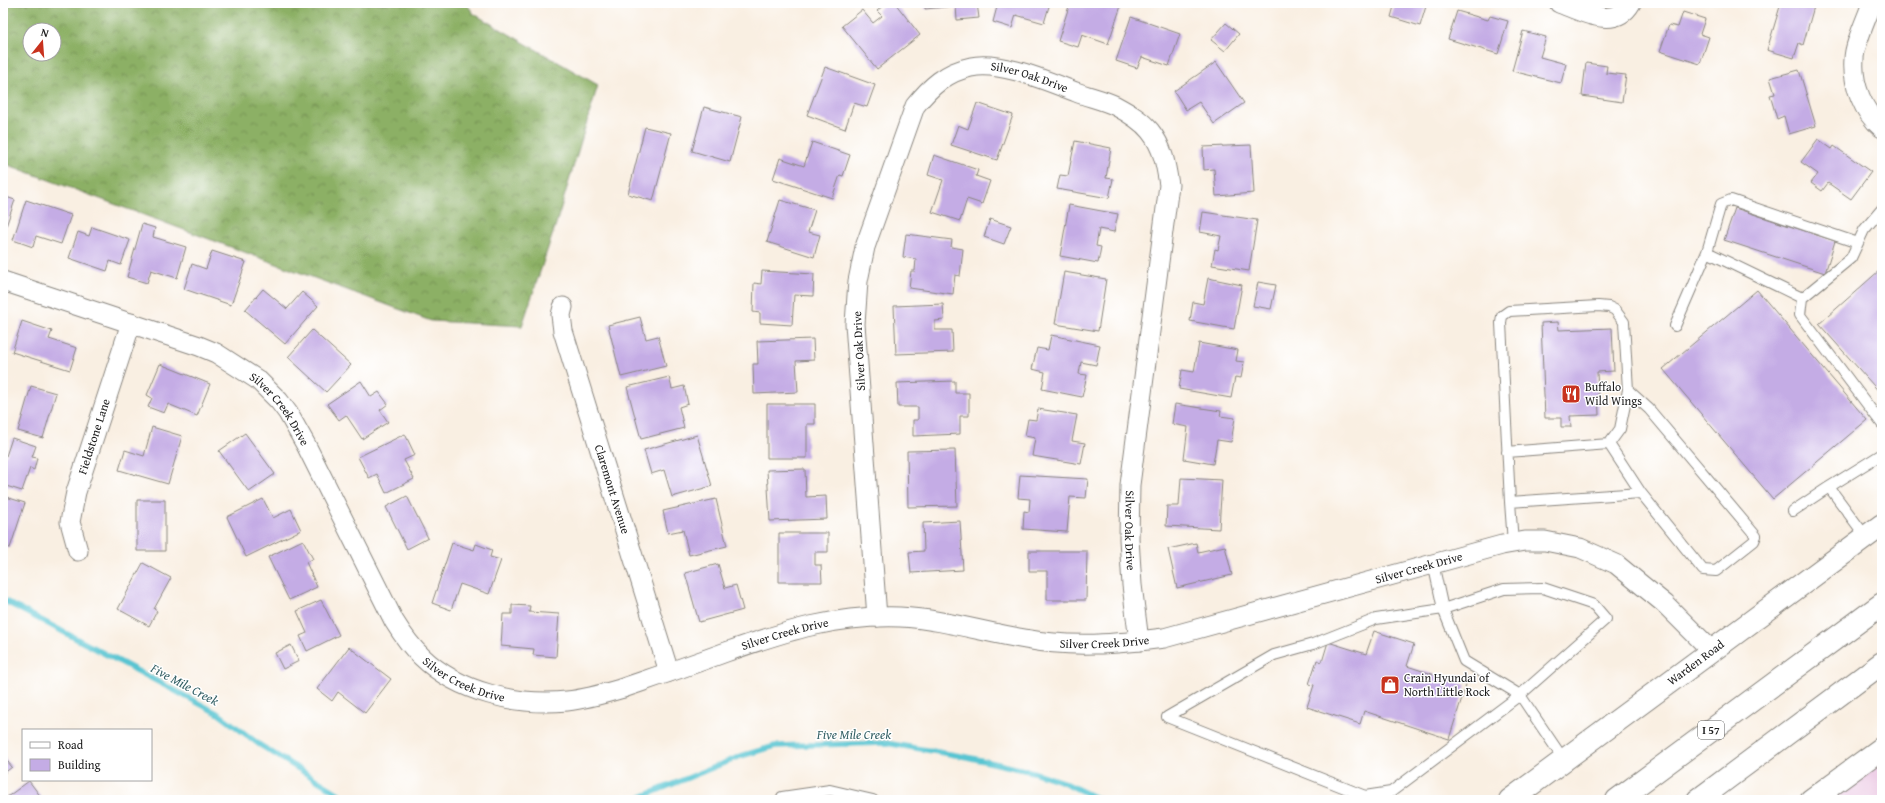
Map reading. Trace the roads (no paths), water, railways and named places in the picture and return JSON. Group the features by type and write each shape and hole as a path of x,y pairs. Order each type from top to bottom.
{"main road":[{"name":"Warden Road","path":"1510,800 1874,531"},
{"name":"I 57","path":"1616,800 1882,604"},
{"path":"1698,800 1882,663"},
{"path":"1825,796 1882,748"}],"street":[{"path":"1559,3 1598,17 1610,18 1621,14 1631,3"},
{"path":"1872,3 1854,58 1854,79 1861,100 1868,112 1882,128"},
{"name":"Silver Oak Drive","path":"877,618 856,324 858,281 865,248 915,106 929,88 951,73 972,66 991,66 1026,74 1115,106 1138,119 1150,131 1165,158 1169,185 1130,485 1129,539 1132,585 1139,641"},
{"name":"Silver Creek Drive","path":"3,281 131,323 216,353 258,380 279,401 306,445 394,621 406,640 422,657 437,669 479,690 513,699 566,701 595,696 805,626 838,620 877,618 924,619 1027,640 1061,644 1119,644 1164,638 1433,563 1512,543 1545,541 1562,543 1601,556 1616,564 1638,581 1712,651"},
{"name":"Claremont Avenue","path":"564,306 561,315 563,331 669,672"},
{"name":"Fieldstone Lane","path":"78,551 70,522 76,492 131,323"}],"lane":[{"path":"1675,326 1707,252 1722,204 1731,200 1858,243"},
{"path":"1882,209 1864,230 1851,258 1802,298 1800,315 1882,424"},
{"path":"1707,252 1802,298"},
{"path":"1507,452 1609,444 1620,429 1628,390 1624,322 1614,310 1609,307 1598,306 1509,311 1502,316 1501,323 1507,452 1512,543"},
{"path":"1609,444 1641,493 1703,570 1716,571 1754,541 1756,536 1649,409 1628,390"},
{"path":"1793,511 1882,454"},
{"path":"1829,487 1874,531"},
{"path":"1510,502 1641,493"},
{"path":"1433,563 1443,609 1464,661 1520,695 1564,760"},
{"path":"1543,588 1594,605 1606,619 1520,695 1391,792 1365,796 1167,717 1274,655 1314,644 1376,619 1443,609 1504,590 1543,588"},
{"path":"779,799 830,790 873,800"}],"waterway":[{"name":"Five Mile Creek","path":"3,600 219,714 260,745 349,800"},
{"name":"Five Mile Creek","path":"634,800 741,756 775,746 886,743 967,757 1033,772 1063,782 1100,800"}],"place":[{"name":"Buffalo Wild Wings","path":"1571,394"},
{"name":"Crain Hyundai of North Little Rock","path":"1390,685"}]}
